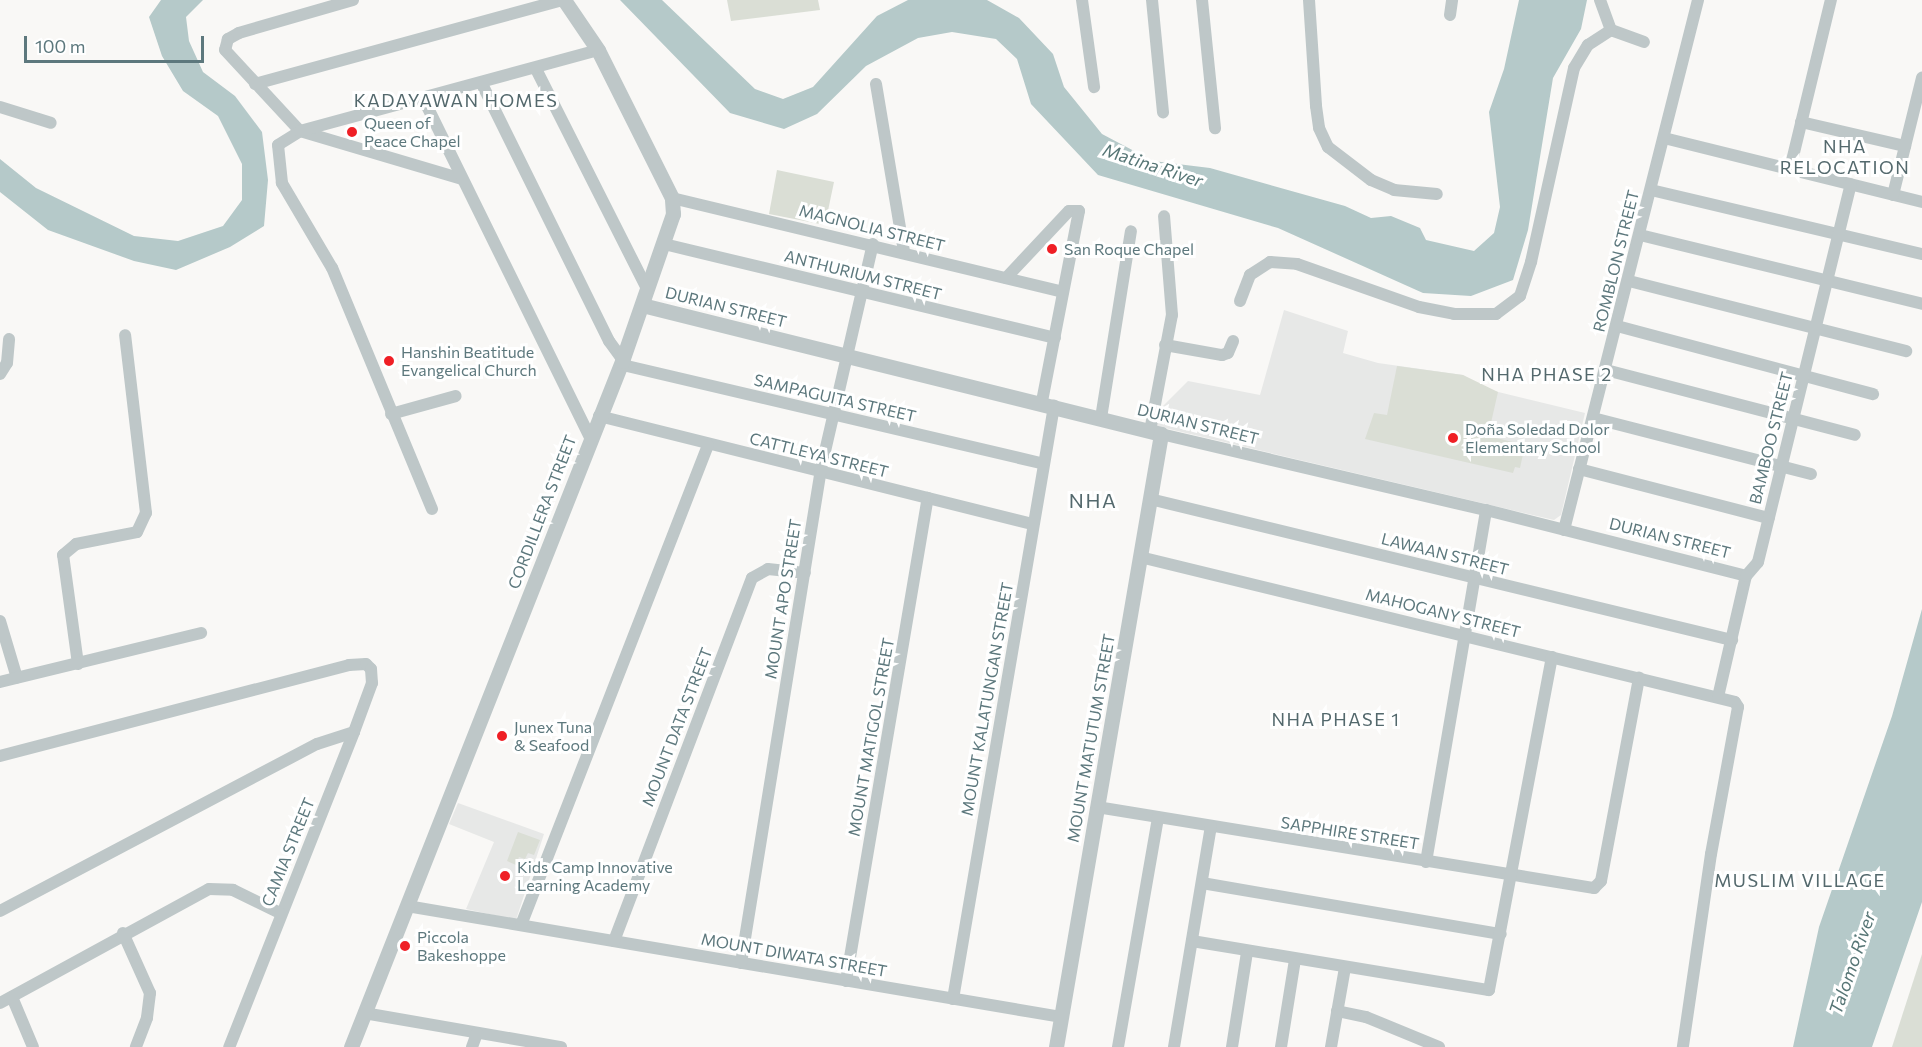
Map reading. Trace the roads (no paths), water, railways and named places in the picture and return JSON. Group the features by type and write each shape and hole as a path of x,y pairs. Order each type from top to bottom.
{"street":[{"path":"353,0 228,39 224,46 227,54 300,131 462,180"},
{"path":"255,84 563,0 598,50 672,198"},
{"path":"1082,0 1094,87"},
{"path":"1152,0 1163,112"},
{"path":"1202,0 1215,128"},
{"path":"1309,0 1316,106 1319,128 1328,147 1371,180 1394,190 1437,194"},
{"path":"1450,15 1452,0"},
{"path":"1600,0 1611,30 1644,42"},
{"name":"ROMBLON STREET","path":"1564,530 1629,281 1698,0"},
{"path":"1790,169 1831,0"},
{"path":"1240,301 1250,275 1270,262 1297,264 1419,307 1454,314 1496,314 1520,296 1531,262 1574,68 1588,45 1611,30"},
{"path":"432,509 332,268 282,183 278,146 300,131 424,100 598,50"},
{"path":"536,69 647,289"},
{"path":"1893,195 1922,78"},
{"path":"482,84 622,361"},
{"path":"876,84 904,252"},
{"path":"424,100 590,438"},
{"path":"0,107 51,123"},
{"path":"1801,122 1905,146"},
{"path":"1664,138 1922,202"},
{"name":"BAMBOO STREET","path":"1718,697 1746,576 1758,562 1851,184"},
{"path":"1651,190 1922,254"},
{"name":"CORDILLERA STREET","path":"351,1047 622,361 664,244 673,214 672,198"},
{"name":"MAGNOLIA STREET","path":"672,198 873,244 1063,292"},
{"name":"MOUNT KALATUNGAN STREET","path":"953,999 1044,464 1055,338 1080,214 1077,209 1068,211 1006,278"},
{"name":"MOUNT MATUTUM STREET","path":"1056,1047 1150,499 1155,433 1172,305 1164,216"},
{"path":"1101,418 1131,231"},
{"path":"1640,235 1922,304"},
{"name":"ANTHURIUM STREET","path":"664,244 1055,338"},
{"name":"MOUNT APO STREET","path":"741,963 820,472 873,244"},
{"path":"1629,281 1906,351"},
{"name":"DURIAN STREET","path":"642,305 1048,404 1155,433 1486,510 1746,576"},
{"path":"1617,326 1873,394"},
{"path":"78,664 63,555 76,544 137,532 146,513 125,335"},
{"path":"0,375 7,363 9,339"},
{"path":"1165,345 1222,355 1228,353 1233,341"},
{"name":"SAMPAGUITA STREET","path":"622,361 641,371 1044,464"},
{"path":"1606,370 1793,421 1855,435"},
{"path":"391,414 456,396"},
{"name":"CATTLEYA STREET","path":"599,416 708,445 1033,524"},
{"path":"1593,418 1811,474"},
{"path":"521,925 708,445"},
{"path":"1580,469 1769,518"},
{"name":"MOUNT MATIGOL STREET","path":"846,981 928,498"},
{"name":"LAWAAN STREET","path":"1150,499 1732,640"},
{"path":"1426,862 1486,510"},
{"name":"MAHOGANY STREET","path":"1140,557 1737,703 1683,1047"},
{"name":"MOUNT DATA STREET","path":"614,941 752,578 768,569 805,573"},
{"path":"0,621 17,678"},
{"path":"0,682 201,633"},
{"path":"1192,941 1295,960 1489,990 1552,657"},
{"name":"CAMIA STREET","path":"0,756 349,665 366,664 371,669 372,683 354,732 280,913 229,1047"},
{"name":"SAPPHIRE STREET","path":"1097,807 1512,876 1597,887 1639,678"},
{"path":"0,911 317,744 354,732"},
{"path":"1118,1047 1158,817"},
{"path":"1174,1047 1211,826"},
{"path":"1202,883 1501,934"},
{"path":"0,1003 123,933 201,892 217,888 233,890 280,913"},
{"name":"MOUNT DIWATA STREET","path":"407,906 1061,1017"},
{"path":"123,933 150,993 147,1018 136,1047"},
{"path":"1232,1047 1247,952"},
{"path":"1281,1047 1295,960"},
{"path":"1331,1047 1345,968"},
{"path":"12,997 33,1047"},
{"path":"1337,1011 1366,1017 1439,1047"},
{"path":"364,1013 561,1047"},
{"path":"472,1047 477,1033"}],"water":[{"path":"161,0 203,0 186,17 189,41 203,72 235,96 262,132 268,180 264,226 230,247 176,270 134,261 48,230 0,192 0,159 36,188 134,236 178,241 223,226 242,200 242,164 218,116 183,91 162,56 149,17"},
{"name":"Matina River","path":"620,0 662,0 755,89 783,99 813,87 877,16 908,0 987,0 1019,18 1053,54 1064,87 1102,134 1153,161 1210,168 1345,206 1371,218 1391,216 1420,228 1426,240 1474,251 1494,233 1500,207 1489,112 1504,69 1519,0 1587,0 1581,29 1553,78 1528,230 1513,280 1471,296 1423,293 1278,228 1098,175 1031,104 1017,59 996,39 952,32 918,38 866,66 817,114 784,129 730,113"},
{"name":"Talomo River","path":"1922,609 1922,902 1872,1047 1793,1047 1819,927 1892,716"}],"place":[{"name":"Queen of Peace Chapel","path":"352,132"},
{"name":"San Roque Chapel","path":"1052,249"},
{"name":"Hanshin Beatitude Evangelical Church","path":"389,361"},
{"name":"Doña Soledad Dolor Elementary School","path":"1453,438"},
{"name":"Junex Tuna & Seafood","path":"502,736"},
{"name":"Kids Camp Innovative Learning Academy","path":"505,876"},
{"name":"Piccola Bakeshoppe","path":"405,946"}],"district":[{"name":"KADAYAWAN HOMES","path":"456,100"},
{"name":"NHA RELOCATION","path":"1845,157"},
{"name":"NHA PHASE 2","path":"1547,374"},
{"name":"NHA","path":"1093,500"},
{"name":"NHA PHASE 1","path":"1336,719"},
{"name":"MUSLIM VILLAGE","path":"1800,880"}]}
